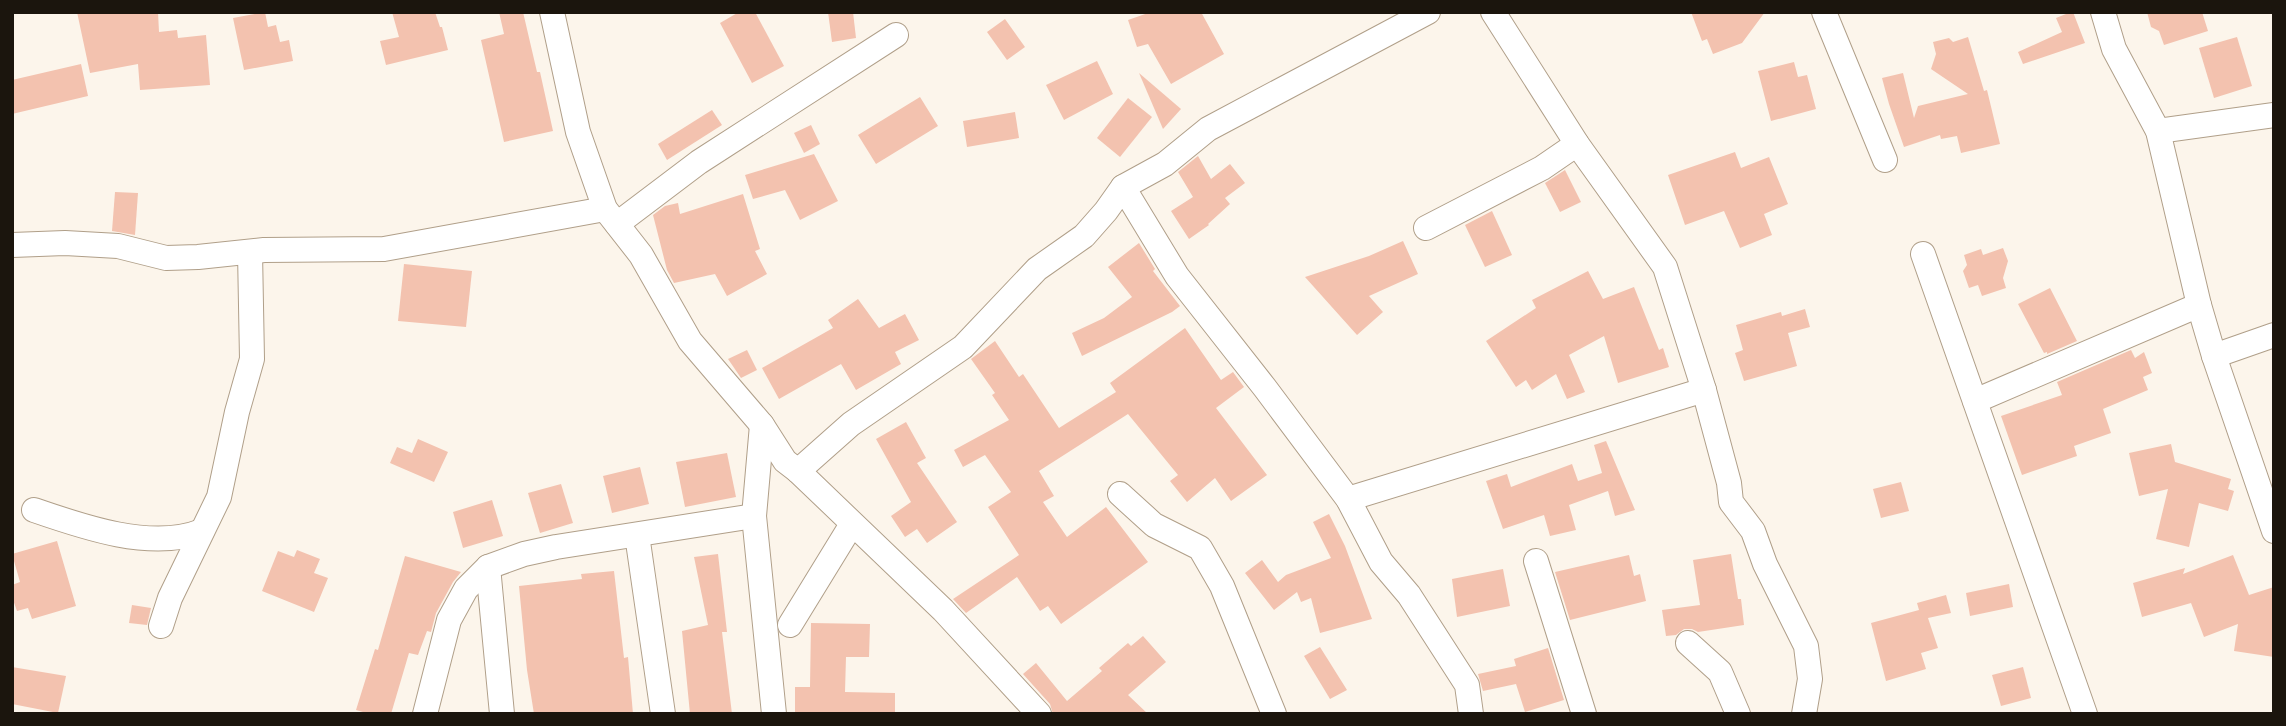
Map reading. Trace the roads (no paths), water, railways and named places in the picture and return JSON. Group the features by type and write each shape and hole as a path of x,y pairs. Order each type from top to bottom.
{"street":[{"path":"552,12 578,132 611,217 641,255 690,341 762,425 785,461 943,610 1039,714"},
{"path":"798,471 850,424 963,346 1037,269 1084,236 1123,187 1165,164 1208,129 1428,12"},
{"path":"1493,12 1577,145 1665,267 1704,390 1729,483 1731,502 1753,531 1765,564 1806,646 1810,679 1804,714"},
{"path":"1824,12 1885,160"},
{"path":"2103,12 2114,49 2158,131 2199,305 2274,531"},
{"path":"12,245 65,243 118,246 166,258 250,252 384,249 611,217 895,35"},
{"path":"2158,131 2274,115"},
{"path":"1426,228 1542,168 1577,145"},
{"path":"1123,187 1177,276 1348,499 1381,562 1409,595 1467,685 1471,714"},
{"path":"160,626 170,598 219,498 237,412 252,359 250,252"},
{"path":"1923,254 2085,714"},
{"path":"1975,401 2199,305"},
{"path":"2214,356 2274,335"},
{"path":"1348,499 1704,390"},
{"path":"762,425 754,516 774,714"},
{"path":"1119,494 1154,526 1200,548 1222,586 1274,714"},
{"path":"34,510 79,526 136,537 186,537 202,531"},
{"path":"425,714 449,621 467,589 488,567 524,554 754,516"},
{"path":"790,625 852,524"},
{"path":"637,535 663,714"},
{"path":"1536,561 1584,714"},
{"path":"488,567 502,714"},
{"path":"1688,643 1720,672 1738,714"}]}
